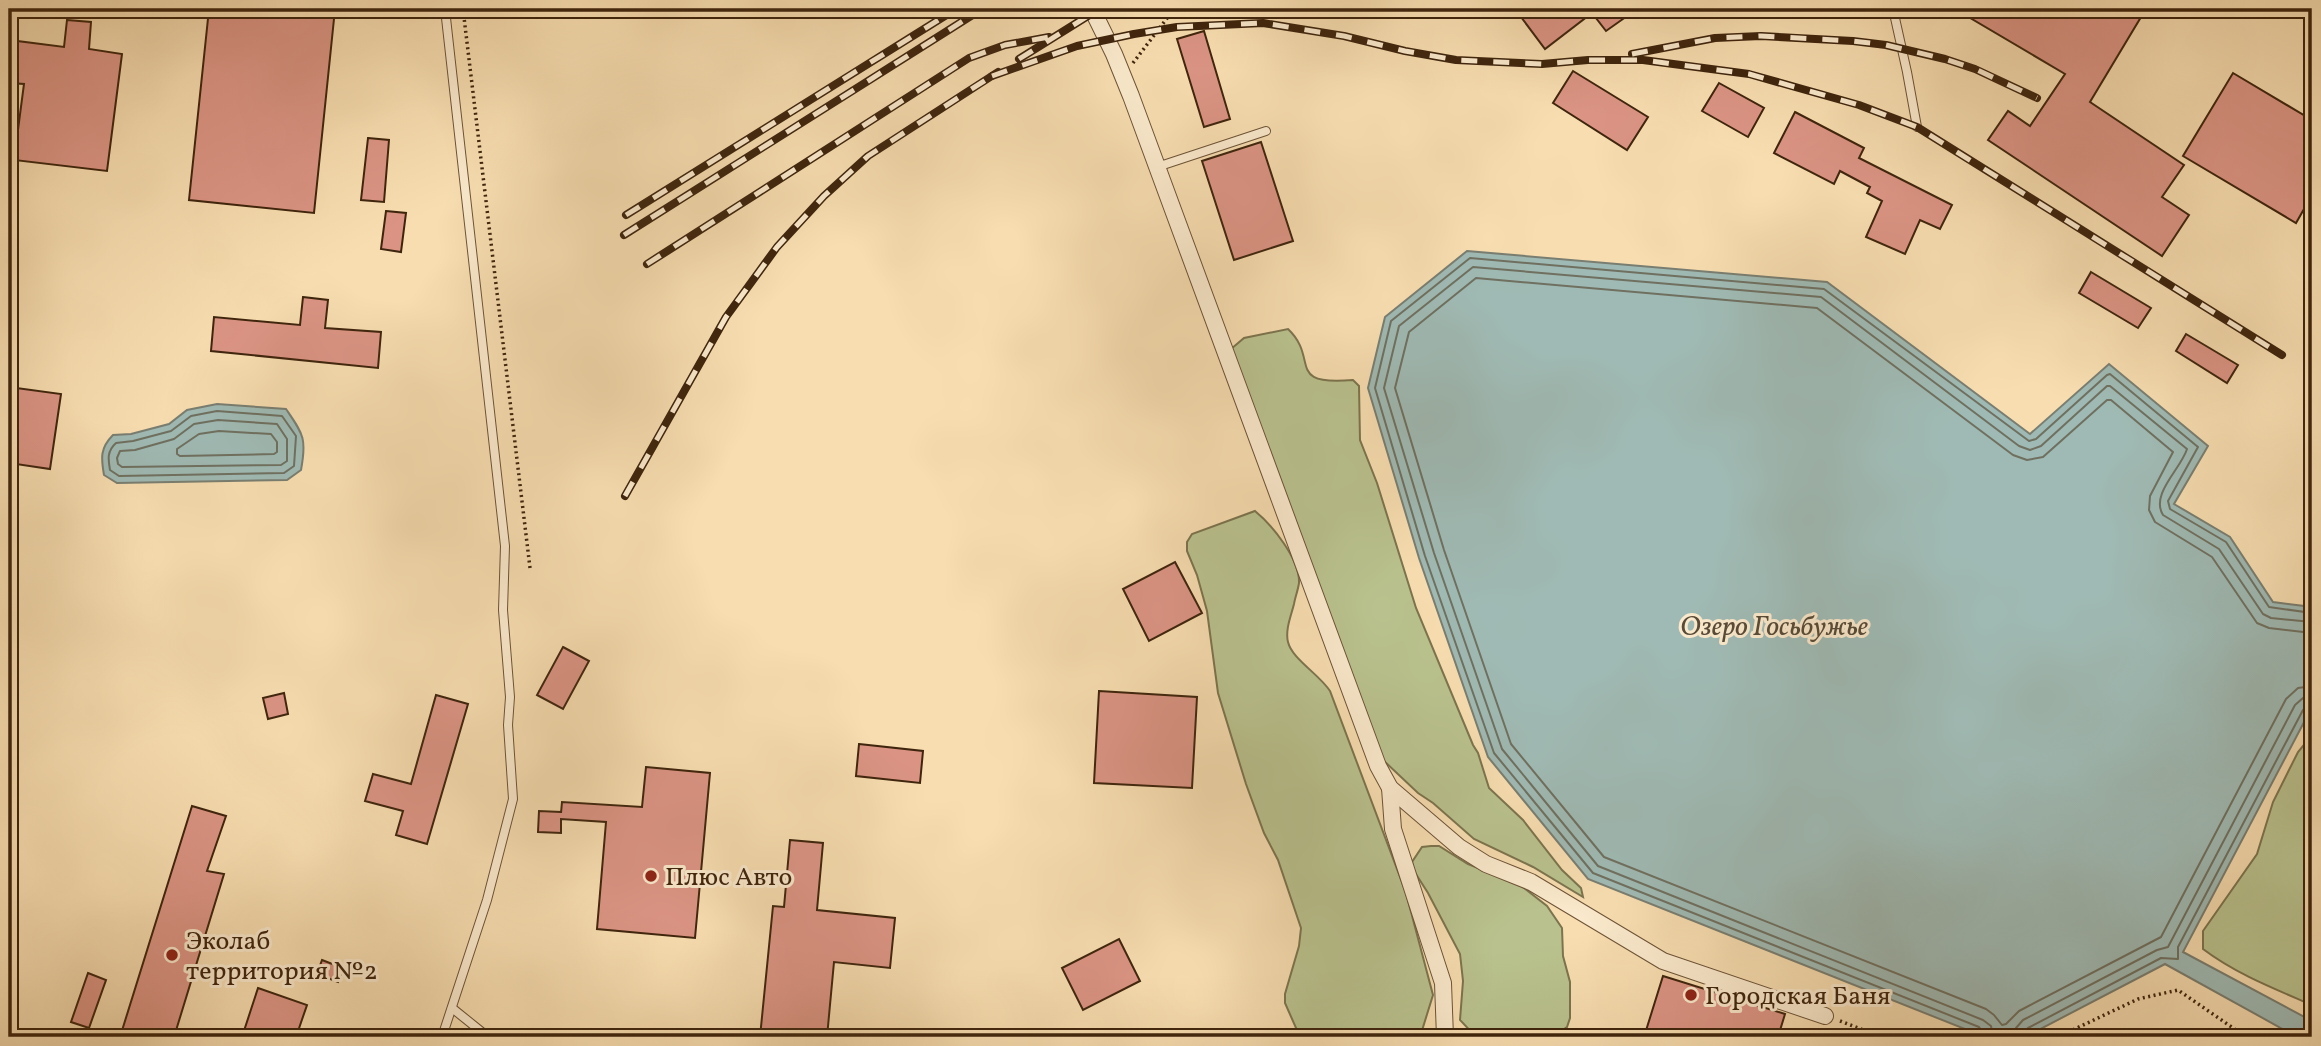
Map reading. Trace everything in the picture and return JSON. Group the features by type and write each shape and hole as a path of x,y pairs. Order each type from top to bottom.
{"street":[{"path":"1092,9 1123,76 1373,753 1390,788 1394,829 1443,983 1446,1037"},
{"path":"1390,788 1459,847 1486,864 1531,882 1663,961 1825,1016"}],"lane":[{"path":"442,1037 487,900 513,799 508,725 510,697 503,610 505,546 445,9"},
{"path":"1893,9 1917,127"},
{"path":"1157,167 1266,131"},
{"path":"452,1008 488,1037"}],"path":[{"path":"463,9 530,568"},
{"path":"1123,76 1174,9"},
{"path":"2058,1037 2138,999 2178,990 2246,1037"},
{"path":"1825,1016 1881,1037"}],"green space":[{"path":"1288,329 1297,340 1311,374 1318,379 1332,381 1353,380 1359,386 1360,440 1377,483 1416,608 1478,753 1489,788 1523,820 1562,870 1581,888 1583,897 1533,867 1474,839 1383,760 1231,349 1244,338"},
{"path":"1255,511 1277,534 1295,564 1299,583 1288,628 1288,642 1295,654 1330,691 1406,893 1433,995 1420,1037 1300,1037 1285,1003 1301,928 1278,860 1264,833 1246,784 1218,693 1207,611 1187,551 1187,542 1192,534"},
{"path":"2312,735 2312,1005 2256,980 2216,958 2203,949 2203,931 2257,854 2273,802 2298,752"},
{"path":"1439,846 1468,864 1519,884 1547,906 1562,928 1563,956 1570,982 1570,1018 1567,1027 1552,1037 1476,1037 1460,1020 1463,981 1460,954 1414,871 1412,862 1422,847"}],"water":[{"name":"Озеро Госьбужье","path":"1467,251 1827,282 2030,434 2109,364 2208,446 2174,504 2230,537 2273,602 2312,607 2312,707 2183,952 2312,1021 2312,1037 2297,1037 2165,964 2025,1037 1985,1037 1588,879 1488,757 1419,558 1368,388 1385,317"},
{"path":"217,404 286,409 302,437 304,450 301,470 287,480 117,483 104,475 102,453 113,435 131,434 169,424 187,410"}],"building":[{"path":"209,9 335,9 314,213 189,200"},
{"path":"1515,9 1637,9 1606,31 1592,13 1545,49"},
{"path":"1955,9 2128,9 2141,17 2090,102 2184,165 2162,197 2189,215 2162,256 1988,140 2008,111 2030,126 2065,74"},
{"path":"67,20 91,22 89,49 122,54 107,171 14,160 24,84 9,83 9,40 64,47"},
{"path":"1204,31 1230,119 1204,127 1177,39"},
{"path":"1573,71 1648,117 1627,150 1553,103"},
{"path":"2233,73 2312,120 2312,195 2296,223 2183,156"},
{"path":"1719,83 1764,108 1748,137 1702,111"},
{"path":"1795,112 1864,148 1859,158 1952,205 1940,229 1920,220 1905,254 1866,237 1882,201 1867,193 1870,187 1840,171 1834,184 1774,153"},
{"path":"368,138 389,140 384,202 361,200"},
{"path":"1261,142 1293,241 1234,260 1202,161"},
{"path":"386,211 406,213 401,252 381,249"},
{"path":"2091,272 2151,308 2138,328 2079,293"},
{"path":"303,297 328,300 325,328 381,332 378,368 211,351 214,317 300,325"},
{"path":"2186,334 2238,365 2227,383 2176,351"},
{"path":"9,387 61,394 50,469 9,463"},
{"path":"1175,562 1202,613 1149,641 1123,589"},
{"path":"563,647 589,661 563,709 537,695"},
{"path":"1099,691 1197,697 1192,788 1094,783"},
{"path":"284,693 288,714 268,719 263,698"},
{"path":"436,695 468,704 427,844 396,835 403,811 365,801 373,774 411,784"},
{"path":"859,744 923,751 920,783 856,776"},
{"name":"Плюс Авто","path":"646,767 710,773 695,938 597,929 606,822 561,819 561,833 538,832 539,811 561,813 562,802 642,807"},
{"name":"Эколаб территория №2","path":"192,806 226,816 207,871 224,874 174,1037 120,1037"},
{"path":"790,840 823,843 817,910 895,918 890,968 834,962 827,1037 760,1037 773,906 784,907"},
{"path":"1119,939 1140,981 1083,1010 1062,968"},
{"path":"322,960 343,968 338,982 317,974"},
{"path":"88,973 106,980 89,1028 71,1022"},
{"name":"Городская Баня","path":"1663,976 1785,1014 1778,1037 1644,1037"},
{"path":"258,988 307,1005 296,1037 242,1037"}],"railway":[{"path":"626,215 956,9"},
{"path":"624,235 982,9"},
{"path":"1019,59 1099,9"},
{"path":"992,76 1077,46 1134,34 1177,27 1263,23 1344,36 1456,60 1542,64 1588,60 1643,60 1749,74 1859,105 1917,127 2282,355"},
{"path":"1632,54 1715,38 1761,36 1853,41 1886,45 1945,59 1975,69 2037,98"},
{"path":"647,264 969,58 1005,45 1049,37"},
{"path":"625,496 726,317 777,247 824,196 868,156 998,72"}],"place":[{"name":"Плюс Авто","path":"651,876"},
{"name":"Эколаб территория №2","path":"172,955"},
{"name":"Городская Баня","path":"1691,995"}]}
